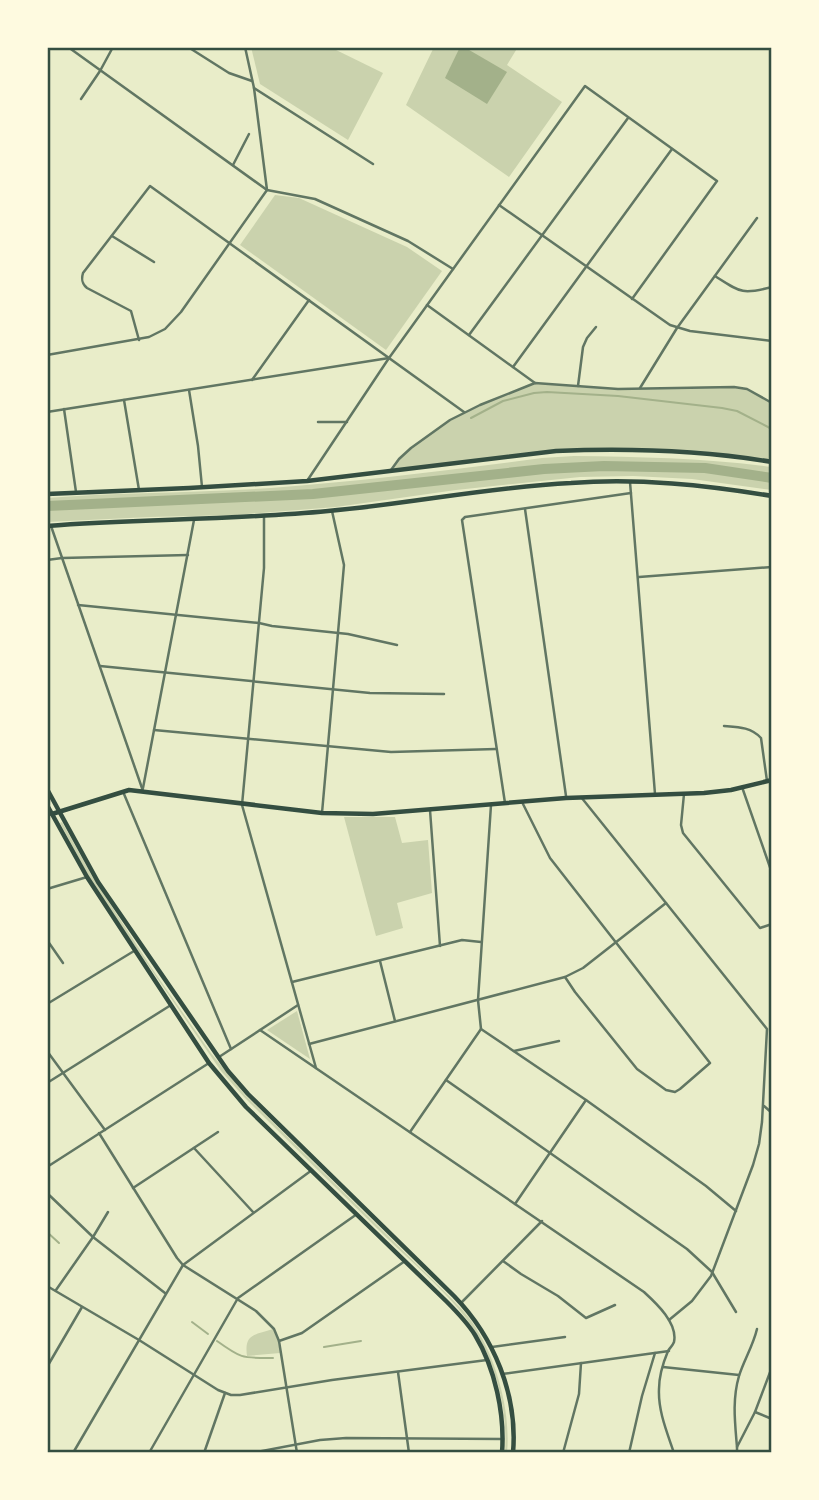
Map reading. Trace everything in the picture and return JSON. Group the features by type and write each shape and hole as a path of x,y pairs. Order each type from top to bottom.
{"main road":[{"path":"47,494 307,481 556,451 668,450 772,462"},
{"path":"49,526 264,517 588,482 692,484 772,496"},
{"path":"52,814 129,790 322,813 373,814 581,797 704,793 769,781"},
{"path":"47,789 98,882 218,1057 248,1094 461,1303 476,1321 492,1347 509,1398 514,1435 513,1453"},
{"path":"47,805 86,877 209,1063 246,1107 466,1322 480,1343 498,1399 502,1453"}],"street":[{"path":"68,47 267,190 315,199 408,241 453,269"},
{"path":"81,99 113,47"},
{"path":"188,47 229,73 252,81"},
{"path":"47,355 139,340 158,334 173,321 267,190 254,88 245,47"},
{"path":"307,481 389,358 585,86 717,181 632,299"},
{"path":"254,88 373,164"},
{"path":"469,335 628,117"},
{"path":"233,165 249,134"},
{"path":"513,367 672,149"},
{"path":"139,340 131,311 87,288 82,282 83,273 150,186 464,412"},
{"path":"499,205 663,321 677,328 772,341"},
{"path":"639,389 677,328 757,218"},
{"path":"112,236 154,262"},
{"path":"715,276 743,292 772,288"},
{"path":"252,380 309,300"},
{"path":"427,306 535,383"},
{"path":"578,386 583,347 596,327"},
{"path":"47,412 389,358"},
{"path":"388,472 411,448 439,427 464,412 535,383 639,389 734,387 747,389 772,403"},
{"path":"189,390 202,488"},
{"path":"124,400 139,490"},
{"path":"64,409 76,492"},
{"path":"318,422 347,422"},
{"path":"630,481 655,794"},
{"path":"505,803 463,519 631,493"},
{"path":"525,509 566,798"},
{"path":"322,813 344,565 331,511"},
{"path":"264,517 264,568 242,805 316,1068"},
{"path":"143,791 194,520"},
{"path":"49,526 143,791"},
{"path":"47,560 188,555"},
{"path":"638,577 772,567"},
{"path":"78,605 259,623 338,633 397,645"},
{"path":"100,666 378,694 444,694"},
{"path":"724,726 750,729 757,733 761,738 769,781"},
{"path":"154,730 398,752 497,748"},
{"path":"742,788 771,870"},
{"path":"123,792 231,1049"},
{"path":"684,794 681,825 683,833 760,928 772,923"},
{"path":"581,797 772,1032"},
{"path":"522,802 551,858 710,1063 680,1089 675,1092 666,1090 637,1069 565,977"},
{"path":"410,1132 481,1029 478,1000 491,805"},
{"path":"430,810 440,946"},
{"path":"47,889 86,877"},
{"path":"309,1044 565,977 583,968 666,903"},
{"path":"47,940 63,963"},
{"path":"292,982 462,940 481,942"},
{"path":"47,1004 135,950"},
{"path":"380,961 395,1021"},
{"path":"47,1083 171,1005"},
{"path":"218,1057 298,1005"},
{"path":"481,1029 586,1100 706,1186 736,1211"},
{"path":"669,1320 692,1301 712,1272 756,1154 764,1105 767,1029"},
{"path":"260,1030 654,1302 669,1320 674,1334 663,1367 659,1398 663,1421 674,1453"},
{"path":"514,1051 559,1041"},
{"path":"47,1051 105,1130"},
{"path":"47,1167 209,1063"},
{"path":"446,1080 673,1238 712,1272 736,1312"},
{"path":"515,1204 586,1100"},
{"path":"764,1105 772,1113"},
{"path":"133,1188 218,1132"},
{"path":"99,1133 183,1265 239,1298 270,1323 279,1341 296,1453"},
{"path":"194,1148 254,1213"},
{"path":"73,1453 183,1265 312,1170"},
{"path":"47,1193 93,1237 166,1294"},
{"path":"55,1291 108,1212"},
{"path":"149,1453 239,1298 357,1214"},
{"path":"461,1303 541,1222"},
{"path":"279,1341 302,1333 405,1261"},
{"path":"503,1261 558,1296 586,1318 615,1305"},
{"path":"47,1286 225,1393 240,1395 487,1360"},
{"path":"47,1367 82,1307"},
{"path":"737,1453 734,1410 739,1375 752,1348 757,1329"},
{"path":"492,1347 565,1337"},
{"path":"502,1374 669,1351"},
{"path":"629,1453 655,1353"},
{"path":"563,1453 579,1394 581,1363"},
{"path":"663,1367 739,1375"},
{"path":"737,1447 755,1412 772,1367"},
{"path":"398,1372 409,1453"},
{"path":"204,1453 225,1393"},
{"path":"755,1412 772,1419"},
{"path":"251,1453 346,1438 503,1439"}],"shaded area":[{"path":"251,47 330,47 383,73 348,140 260,84"},
{"path":"434,47 518,47 507,65 562,102 509,177 406,105"},
{"path":"460,47 507,72 487,104 445,78"},
{"path":"275,195 299,198 407,247 442,271 386,350 240,245"},
{"path":"535,383 618,389 722,386 747,389 772,403 772,462 698,452 556,451 389,472 404,455 437,429"},
{"path":"574,456 698,460 772,467 772,490 692,479 580,477 456,490 336,507 235,515 47,522 47,498 271,488"},
{"path":"344,817 395,817 402,843 428,840 432,893 397,903 403,928 376,936"},
{"path":"62,822 92,876 153,970 211,1053 245,1095 448,1295 473,1324 484,1341 501,1388 507,1421 507,1453 500,1391 484,1347 468,1321 436,1285 262,1115 221,1071 95,888 60,823"},
{"path":"297,1011 310,1059 267,1030"},
{"path":"273,1329 280,1353 247,1356 249,1339"}],"waterway":[{"path":"471,418 503,401 547,392 618,396 722,408 737,411 772,430"},
{"path":"47,506 313,494 544,469 604,466 705,468 772,478"},
{"path":"47,1232 59,1243"},
{"path":"192,1322 208,1334"},
{"path":"217,1341 243,1356 273,1358"},
{"path":"324,1347 361,1341"}]}
